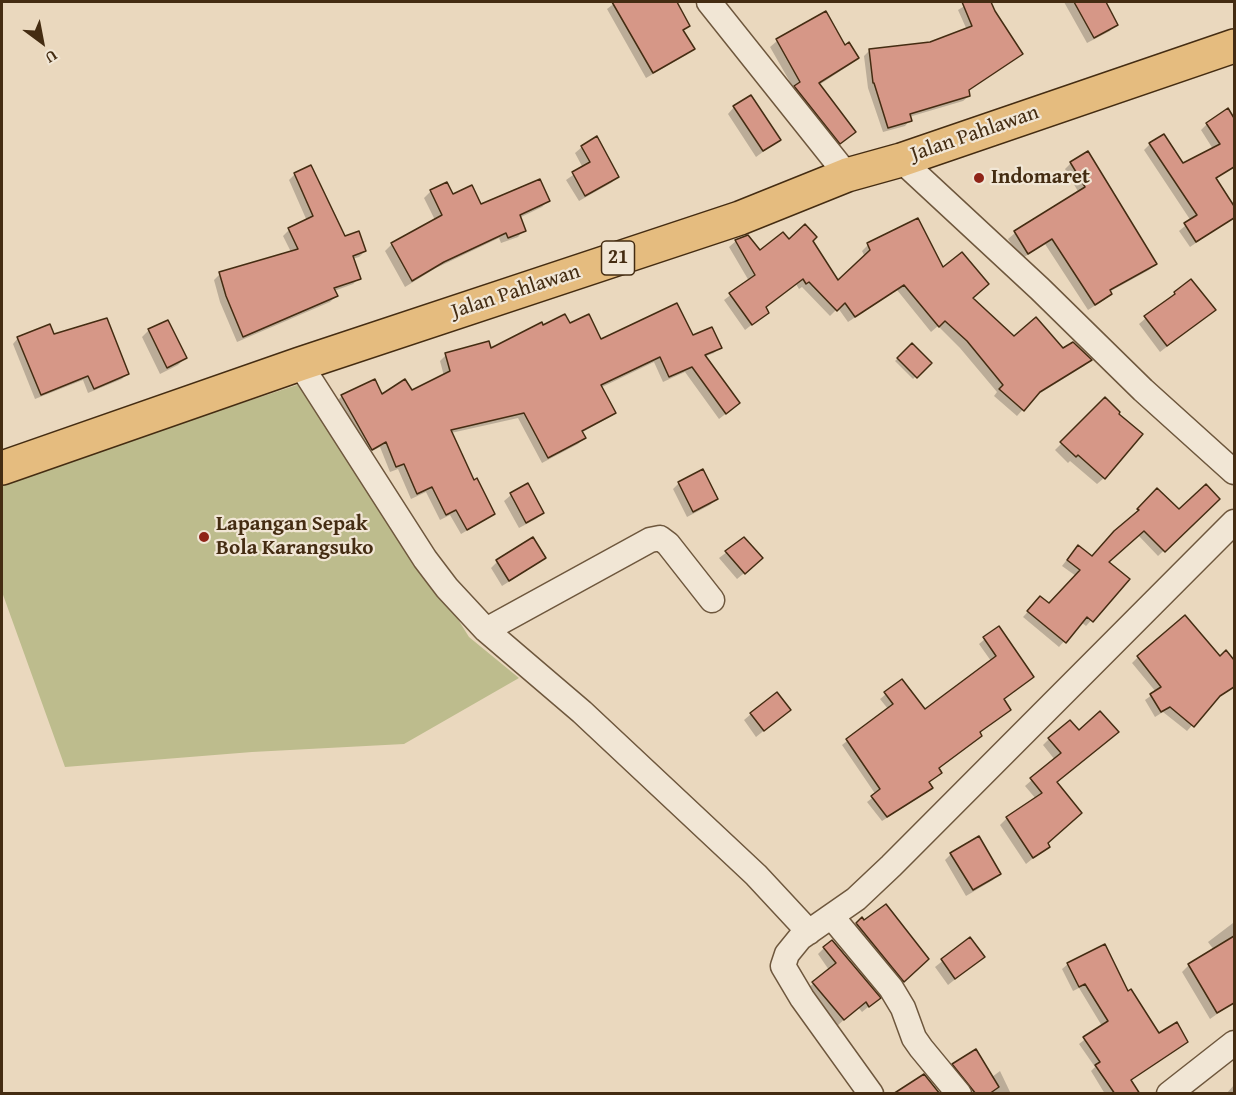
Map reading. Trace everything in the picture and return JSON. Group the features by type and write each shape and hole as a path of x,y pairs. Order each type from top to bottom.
{"highway":[{"name":"Jalan Pahlawan","path":"2,468 300,364 740,218 847,175 901,160 1234,46"}],"street":[{"path":"709,2 847,175"},
{"path":"901,160 1040,289 1143,390 1234,472"},
{"path":"300,364 425,559 447,588 486,630 582,712 722,842 809,932"},
{"path":"871,1094 784,970 787,954 800,938 856,899 891,866 1234,522"},
{"path":"486,630 650,540 660,538 668,544 712,600"},
{"path":"832,917 891,988 903,1008 914,1038 959,1094"},
{"path":"1169,1094 1234,1042"}],"shaded area":[{"name":"Lapangan Sepak Bola Karangsuko","path":"309,381 469,637 519,678 404,744 252,752 65,767 2,592 2,482"}],"building":[{"path":"612,2 677,2 690,26 683,30 695,49 653,73"},
{"path":"962,2 991,2 1023,54 969,90 970,96 910,114 912,121 888,128 873,83 869,49 930,42 972,26"},
{"path":"1074,2 1106,2 1118,25 1094,38"},
{"path":"826,11 845,45 849,42 859,58 819,83 856,132 840,144 794,86 800,82 776,39"},
{"path":"751,95 781,140 763,151 733,106"},
{"path":"1228,108 1234,118 1234,167 1216,178 1234,206 1234,218 1196,242 1184,223 1197,215 1149,143 1164,134 1183,163 1220,144 1206,123"},
{"path":"597,136 619,177 585,196 572,172 590,162 581,146"},
{"path":"1088,151 1157,264 1110,290 1112,294 1095,305 1052,239 1028,254 1014,231 1085,187 1070,162"},
{"path":"311,165 345,236 359,231 366,251 353,256 361,279 334,288 338,296 243,337 219,272 298,249 288,228 313,216 294,173"},
{"path":"540,179 550,201 520,215 526,231 508,238 506,233 444,262 412,281 391,243 442,215 430,190 447,182 453,194 472,185 481,204"},
{"path":"918,218 943,267 962,252 989,284 973,298 1014,336 1036,317 1063,348 1073,342 1092,360 1040,392 1024,411 999,389 1003,385 967,341 945,321 939,327 904,285 855,317 845,303 837,311 809,282 806,284 803,279 766,307 769,313 752,325 729,293 755,275 735,240 748,235 760,250 783,232 789,239 805,224 817,237 813,241 838,280 870,250 867,243"},
{"path":"1191,279 1216,310 1167,346 1144,316 1175,294 1174,292"},
{"path":"677,303 693,335 712,327 722,348 705,355 740,403 726,414 692,367 669,377 660,357 601,385 616,413 582,431 586,438 548,458 524,413 451,430 474,480 477,478 495,514 467,530 456,510 446,515 432,487 417,494 404,464 396,467 386,442 372,450 341,395 375,379 382,394 405,379 412,390 450,371 445,353 489,341 491,348 542,322 543,325 565,314 570,323 589,314 601,339"},
{"path":"107,318 129,374 94,389 88,376 41,395 17,337 50,324 54,334"},
{"path":"168,320 187,358 167,368 148,329"},
{"path":"912,343 932,363 917,378 897,358"},
{"path":"1105,397 1120,412 1119,414 1143,434 1105,479 1060,442"},
{"path":"703,469 718,499 693,512 678,482"},
{"path":"528,483 544,513 526,523 510,493"},
{"path":"1206,484 1220,499 1165,552 1144,531 1109,562 1130,579 1093,622 1087,617 1066,643 1027,611 1040,596 1049,603 1080,570 1067,560 1078,545 1092,556 1114,531 1139,510 1137,509 1157,488 1179,509"},
{"path":"533,537 546,558 509,581 496,560"},
{"path":"744,537 763,558 745,574 725,551"},
{"path":"1185,615 1220,656 1226,650 1234,660 1234,687 1220,696 1194,727 1170,707 1161,712 1150,694 1161,687 1137,656"},
{"path":"999,626 1034,677 1004,699 1011,710 980,732 982,736 939,768 942,773 929,782 933,788 887,817 871,796 880,789 846,739 893,704 884,692 902,679 925,709 996,656 983,637"},
{"path":"777,692 791,710 764,731 750,713"},
{"path":"1100,711 1119,732 1057,782 1082,813 1048,843 1050,847 1033,858 1006,817 1042,793 1030,778 1061,753 1048,738 1070,720 1079,730"},
{"path":"979,836 1001,874 973,890 950,853"},
{"path":"886,904 929,959 904,982 856,923 862,917 864,920"},
{"path":"1234,936 1234,1003 1217,1013 1188,964"},
{"path":"970,937 985,957 955,979 941,959"},
{"path":"832,940 881,998 869,1007 866,1002 844,1020 812,982 836,963 823,947"},
{"path":"1105,944 1128,991 1131,989 1159,1033 1177,1022 1188,1042 1131,1080 1140,1094 1115,1094 1095,1065 1100,1062 1083,1037 1108,1021 1085,984 1079,987 1067,963"},
{"path":"976,1049 999,1087 989,1094 976,1094 952,1064"},
{"path":"924,1074 940,1094 893,1094"}],"place":[{"name":"Indomaret","path":"979,178"},
{"name":"Lapangan Sepak Bola Karangsuko","path":"204,537"}]}
